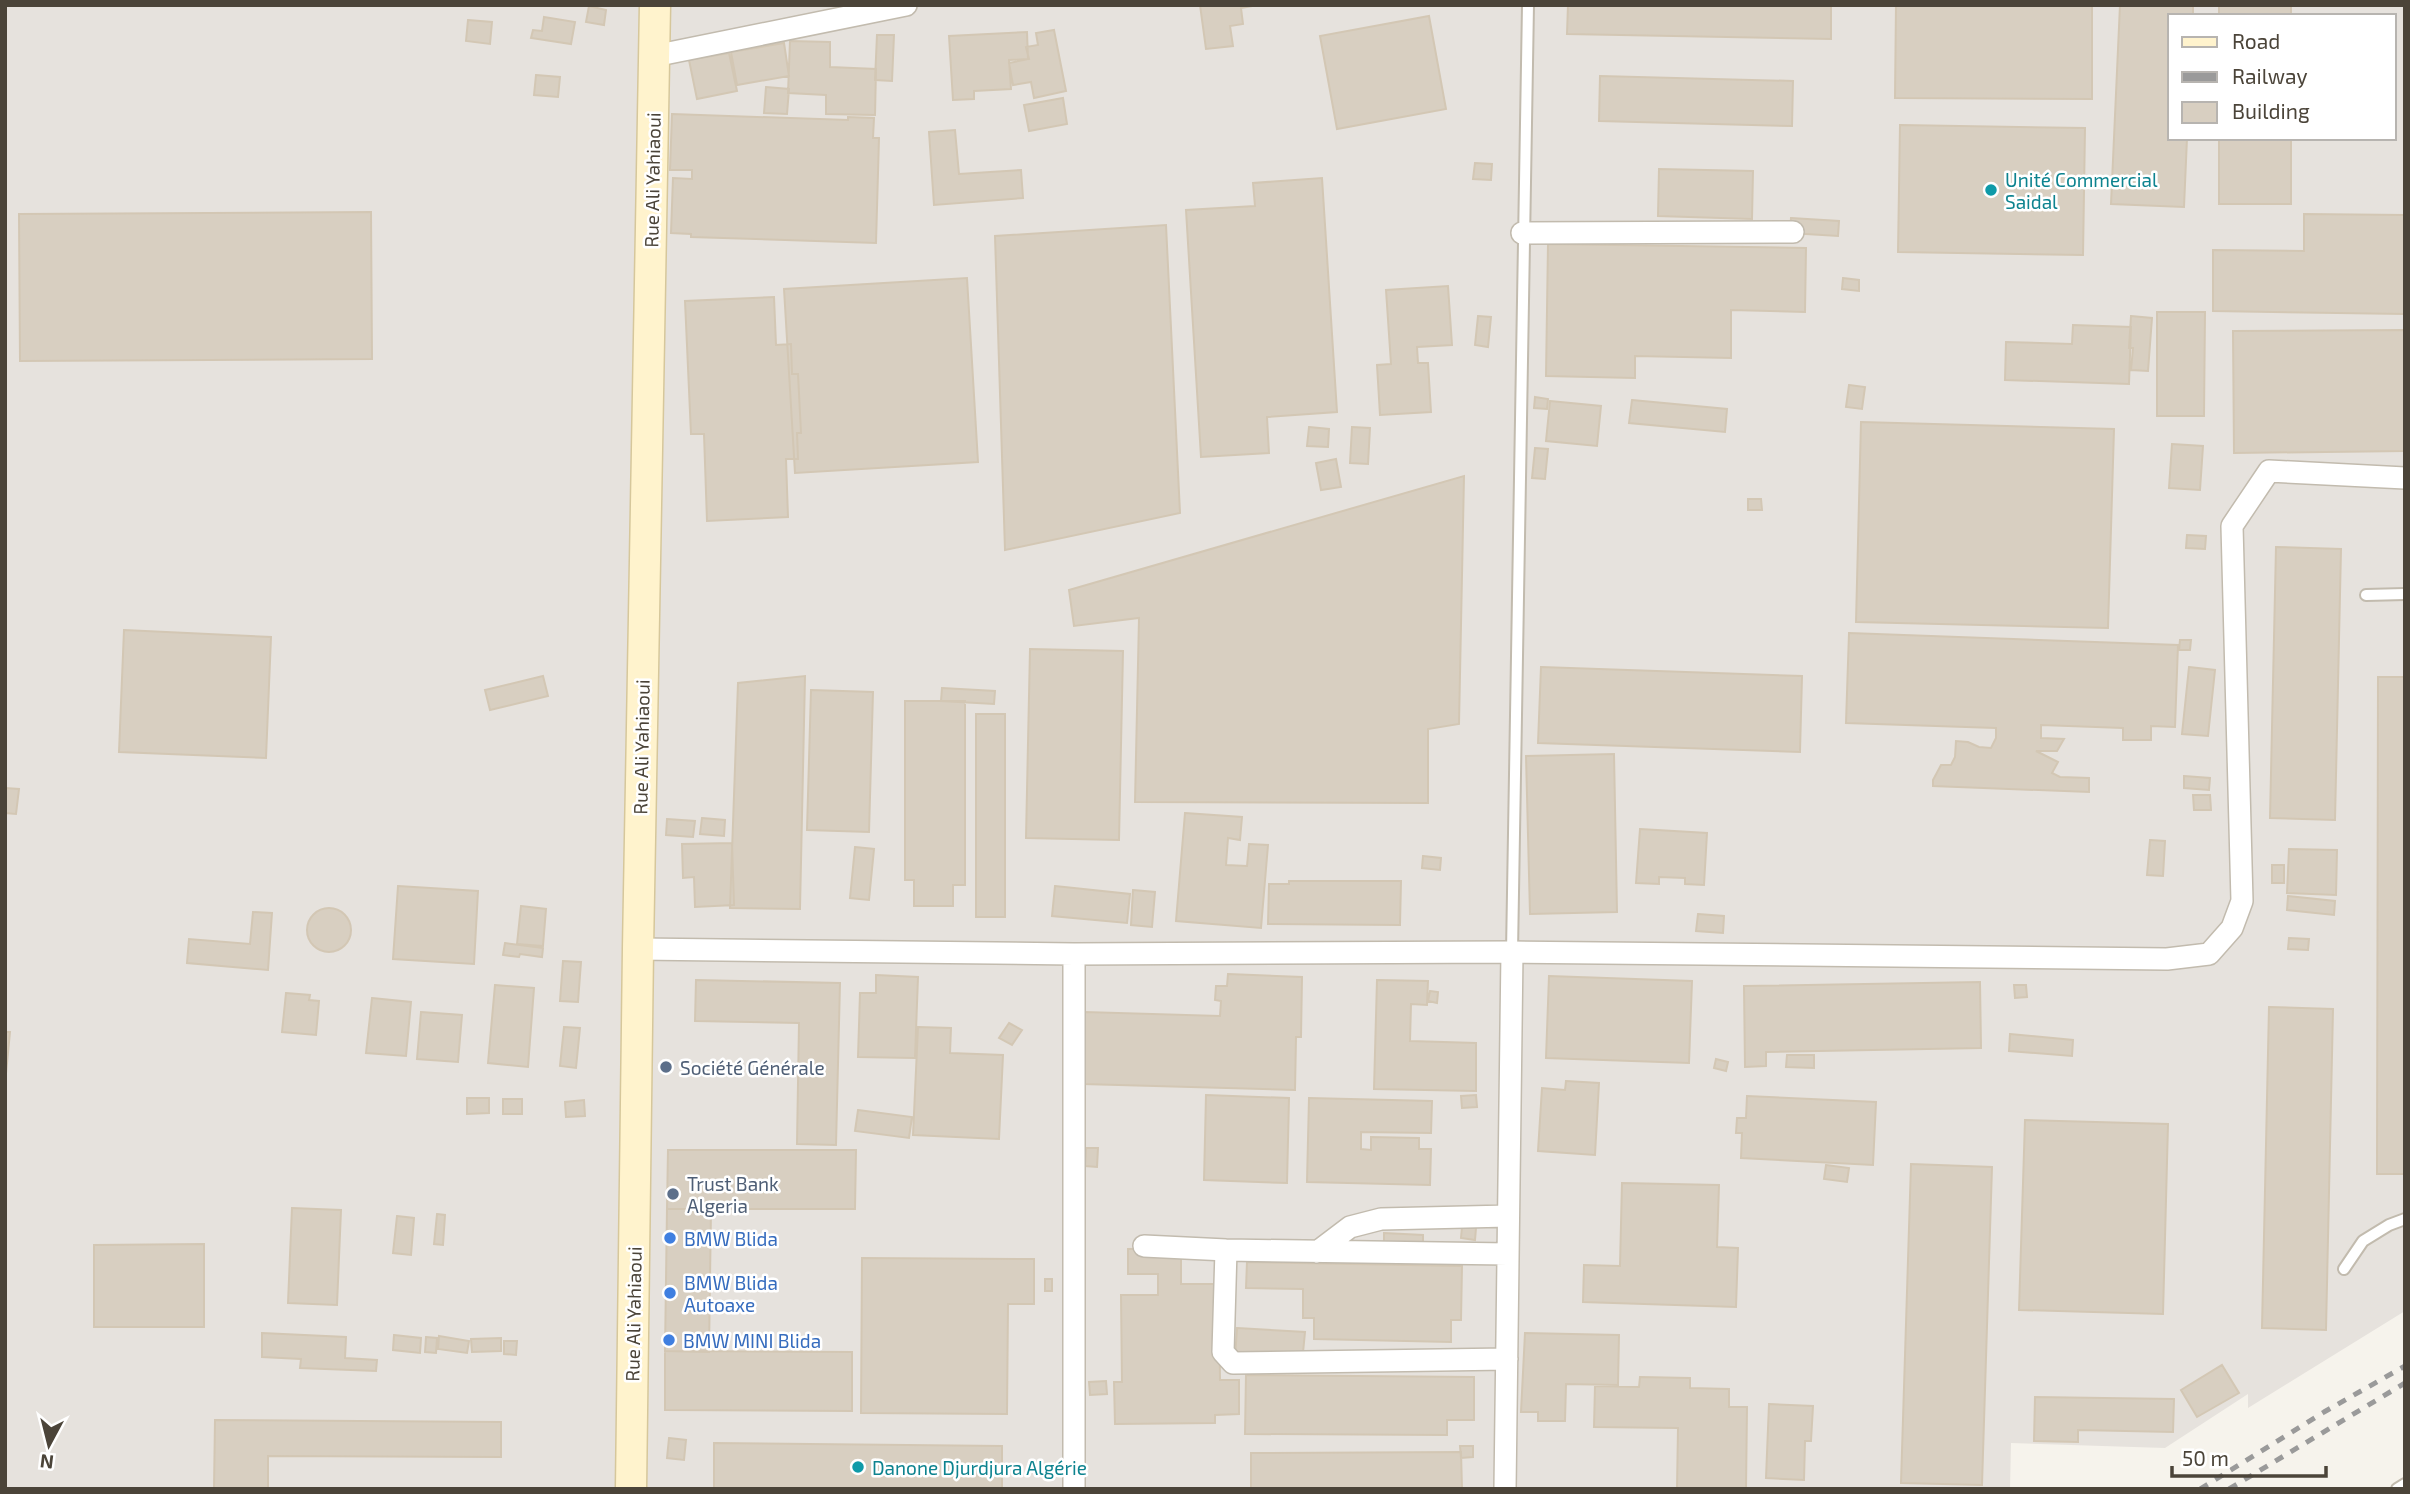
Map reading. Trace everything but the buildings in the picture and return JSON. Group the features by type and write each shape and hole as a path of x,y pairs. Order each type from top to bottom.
{"main road":[{"name":"Rue Ali Yahiaoui","path":"631,1489 655,5"}],"street":[{"path":"654,56 906,5"},
{"path":"1522,233 1793,232"},
{"path":"638,949 1074,954 1512,952 2153,959 2209,954 2232,929 2242,901 2232,526 2269,471 2405,478"},
{"path":"1505,1489 1512,952"},
{"path":"1074,954 1074,1489"},
{"path":"1317,1252 1350,1227 1381,1219 1508,1216"},
{"path":"1144,1246 1317,1252 1508,1254"},
{"path":"1226,1250 1223,1352 1233,1363 1507,1359"}],"lane":[{"path":"1512,952 1522,233 1528,5"},
{"path":"2366,595 2405,594"},
{"path":"2344,1269 2363,1241 2389,1225 2405,1219"},
{"path":"2397,1489 2405,1484"}],"shaded area":[{"path":"5,5 2405,5 2405,1311 2248,1408 2248,1394 2165,1448 2011,1443 2010,1489 5,1489"}],"railway":[{"path":"2200,1489 2324,1412 2405,1366"},
{"path":"2229,1489 2405,1383"}],"place":[{"name":"Unité Commercial Saidal","path":"1991,190"},
{"name":"Société Générale","path":"666,1067"},
{"name":"Trust Bank Algeria","path":"673,1194"},
{"name":"BMW Blida","path":"670,1238"},
{"name":"BMW Blida Autoaxe","path":"670,1293"},
{"name":"BMW MINI Blida","path":"669,1340"},
{"name":"Danone Djurdjura Algérie","path":"858,1467"}]}
